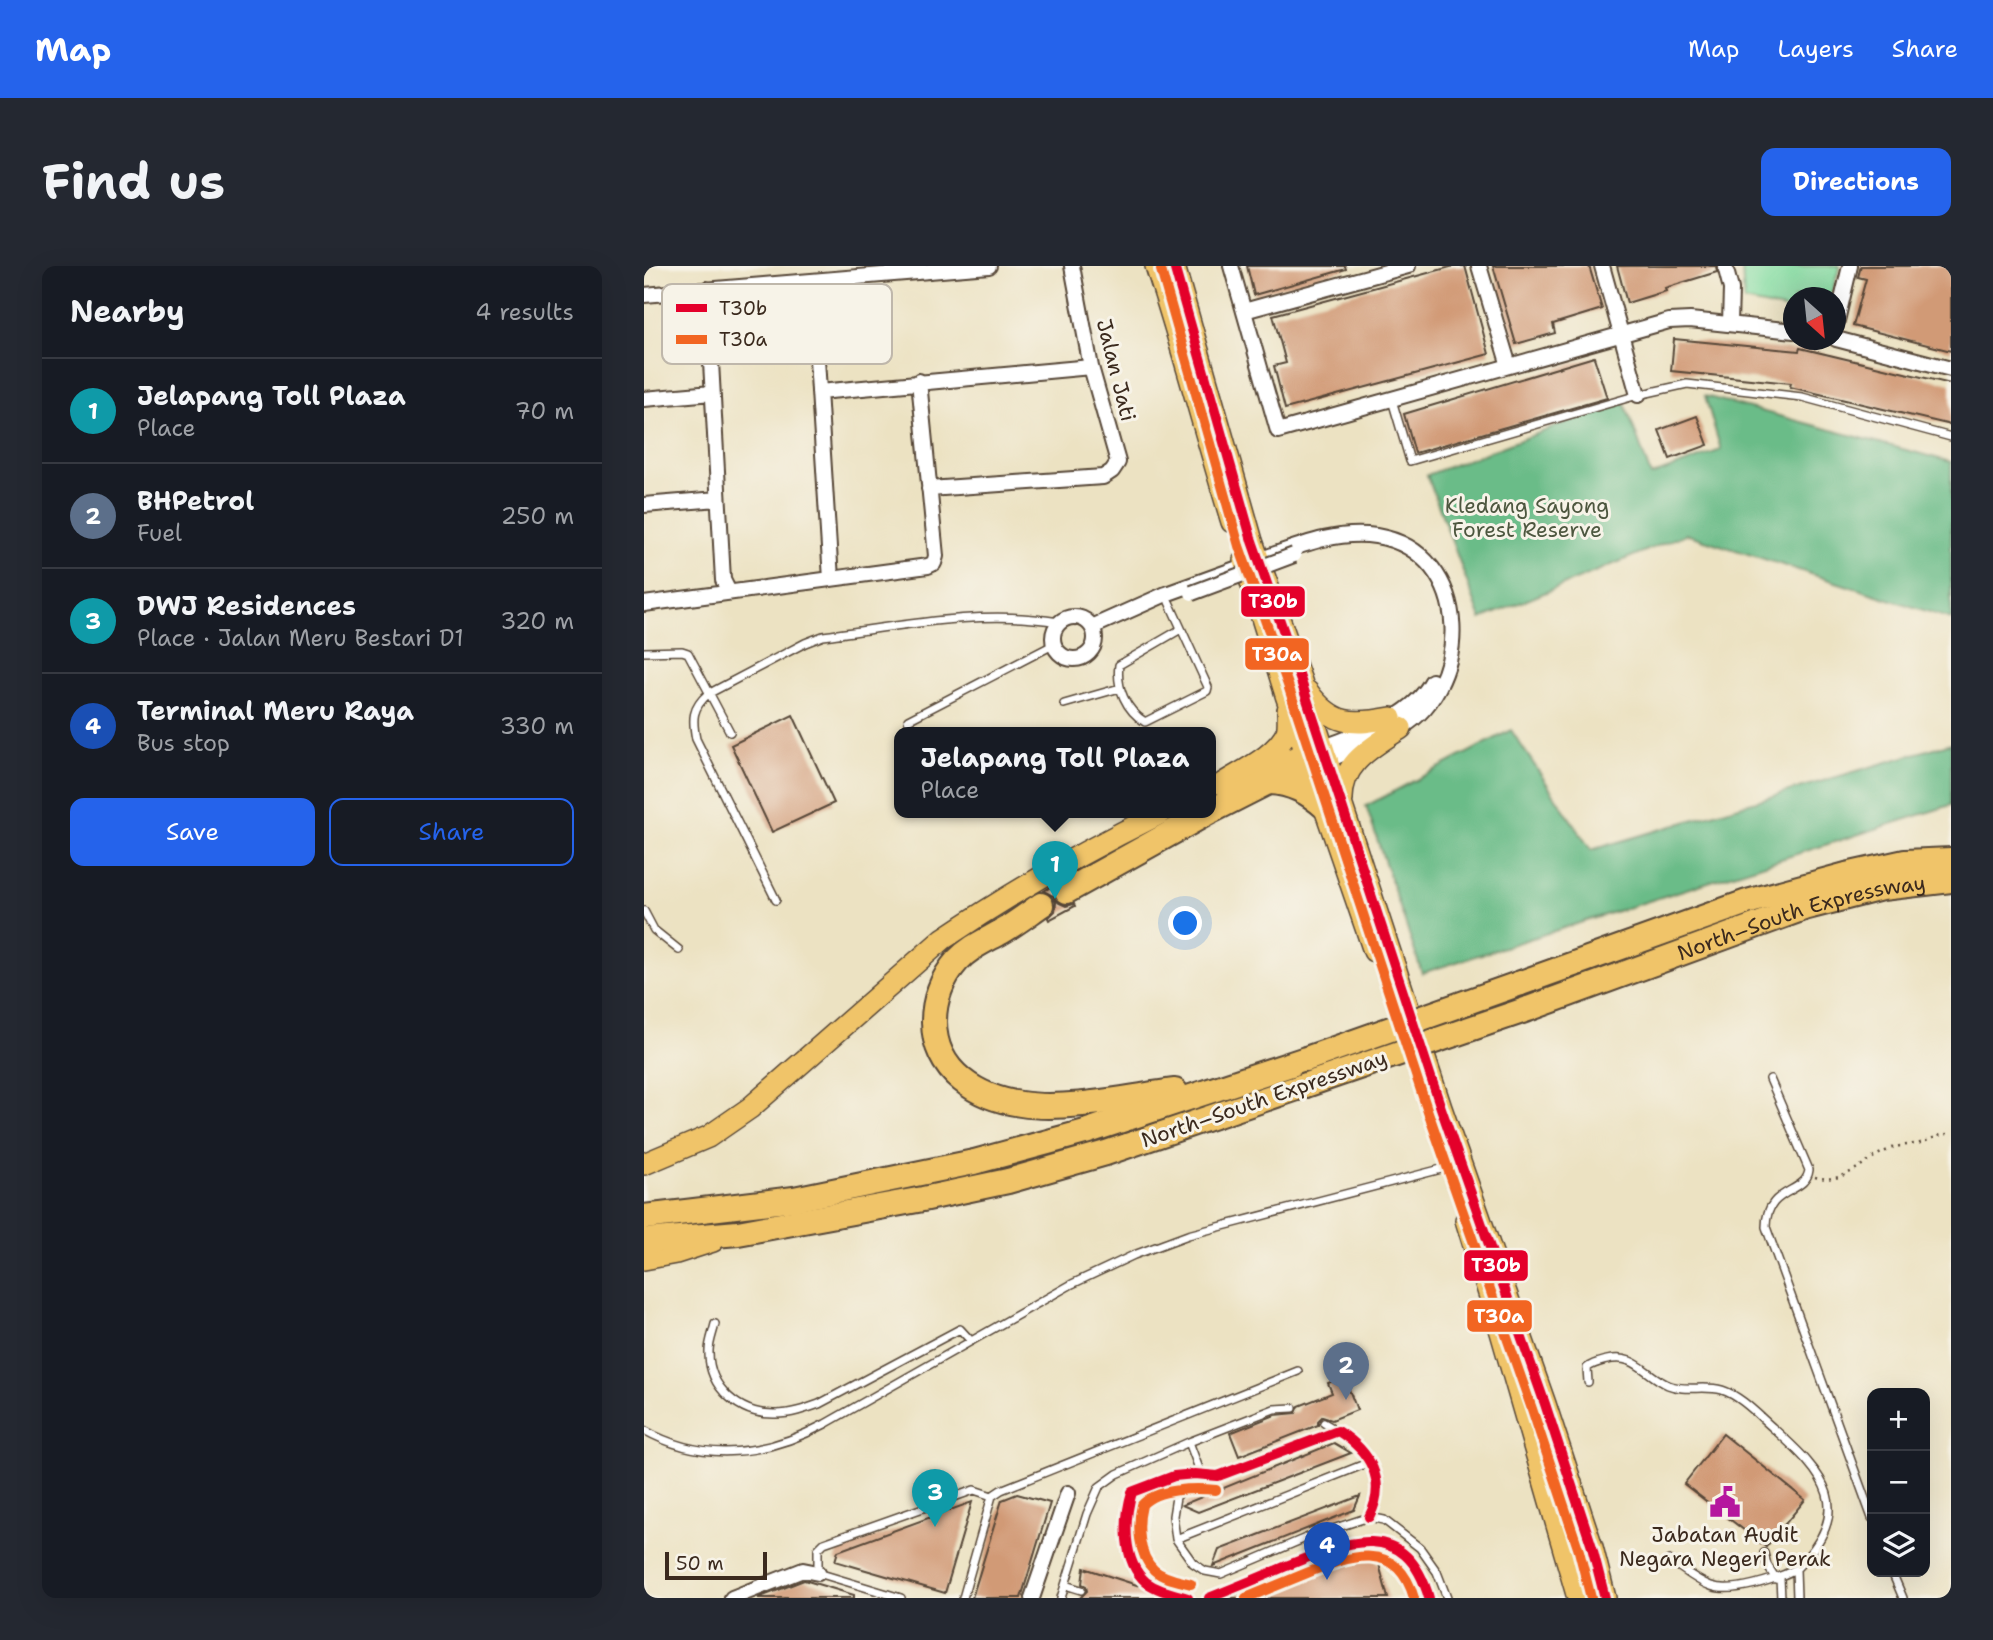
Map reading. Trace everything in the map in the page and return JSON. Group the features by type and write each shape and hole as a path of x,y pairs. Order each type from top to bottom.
{"highway":[{"path":"1216,808 1317,758"},
{"path":"1268,782 1299,788 1334,810"},
{"path":"1067,891 1198,818"},
{"name":"North–South Expressway","path":"644,1217 794,1199 962,1165 1085,1132 1306,1059 1747,902 1905,862 1951,860"},
{"name":"North–South Expressway","path":"644,1241 738,1233 1008,1181 1106,1153 1528,1009 1804,908 1882,888 1951,880"},
{"path":"1041,905 1001,932 977,944 947,975 937,995 933,1017 937,1046 961,1080 991,1097 1022,1104 1058,1105 1177,1091 1265,1073"}],"main road":[{"path":"1156,266 1203,428 1317,758 1449,1167 1501,1332 1578,1598"},
{"path":"1174,266 1293,688 1288,730 1281,741 1265,756 1216,787"},
{"path":"1293,688 1339,719 1362,723 1396,723"},
{"path":"1396,723 1348,771 1334,810 1549,1418 1592,1547 1605,1598"},
{"path":"1216,787 1317,758"},
{"path":"644,1164 708,1137 750,1108 943,939 978,915 1053,870 1151,818"},
{"path":"644,1259 676,1253 738,1233"}],"street":[{"path":"773,284 812,281 867,271 989,266"},
{"name":"Jalan Jati","path":"929,489 1103,477 1112,471 1118,462 1091,366 1072,266"},
{"path":"1231,266 1278,431 1678,320 1783,330"},
{"path":"1244,311 1408,266"},
{"path":"1479,266 1508,366"},
{"path":"1602,266 1638,395"},
{"path":"1725,266 1731,289 1730,323"},
{"path":"1845,287 1850,266"},
{"path":"644,295 662,293"},
{"path":"1846,342 1951,369"},
{"path":"711,364 723,580 729,592"},
{"path":"817,364 831,579"},
{"path":"819,392 1091,366"},
{"path":"644,604 929,566 934,563 936,556 919,381"},
{"path":"644,399 712,393"},
{"path":"644,505 718,499"},
{"path":"1094,631 1166,594 1266,557 1333,537 1367,536 1399,543 1429,565 1443,585 1451,608 1454,620 1453,645 1436,691 1411,722 1396,723 1317,758"},
{"path":"1094,631 1294,555 1348,542 1392,547 1415,562 1436,587 1447,621 1446,646 1430,685 1396,723"},
{"path":"1083,618 1094,631 1095,643 1088,654 1075,659 1062,656 1053,645 1053,632 1059,622 1083,618"},
{"path":"1032,1598 1068,1493"},
{"path":"732,1598 803,1570 818,1573"}],"lane":[{"path":"1392,399 1410,461 1638,395 1687,384 1802,397 1951,437"},
{"path":"1169,602 1208,687 1207,691 1145,722 1131,713 1120,688 1119,665 1181,629"},
{"path":"776,900 696,739 693,713 697,704 708,694 823,636 962,617 1027,617 1059,622"},
{"path":"908,720 1053,645"},
{"path":"644,652 688,653 730,732"},
{"path":"1064,704 1120,688"},
{"path":"644,911 653,930 679,950"},
{"path":"1770,1079 1809,1170 1809,1176 1775,1199 1766,1213 1766,1227 1871,1514"},
{"path":"644,1430 676,1444 702,1450 745,1452 785,1443 825,1424 1072,1284 1134,1255 1188,1235 1449,1167"},
{"path":"715,1324 708,1348 715,1380 725,1395 742,1407 760,1413 798,1411 819,1404 960,1329 971,1341"},
{"path":"1588,1382 1587,1368 1591,1364 1617,1357 1633,1361 1669,1385 1723,1390 1747,1405 1799,1451 1814,1467 1825,1485 1830,1508 1826,1530 1811,1554 1796,1569 1778,1579 1721,1588 1711,1586 1668,1560"},
{"path":"963,1598 992,1496 1009,1486 1298,1371"},
{"path":"1061,1598 1087,1514 1099,1488 1116,1474 1274,1409 1293,1408"},
{"path":"1324,1423 1359,1444 1370,1462 1380,1486 1377,1506 1369,1517"},
{"path":"1338,1431 1186,1488 1176,1497 1173,1516 1176,1539 1193,1563 1205,1571 1222,1574 1308,1537 1369,1517 1384,1520 1420,1548 1437,1572 1447,1598"},
{"path":"1189,1442 1202,1474"},
{"path":"1176,1539 1370,1462"},
{"path":"1188,1598 1160,1590 1143,1579 1128,1549 1123,1530 1126,1509 1132,1492 1166,1477 1202,1474 1218,1476"},
{"path":"901,1598 818,1573 818,1549 824,1543 974,1490 992,1496"},
{"path":"1209,1598 1332,1548 1367,1541 1388,1546 1408,1556 1426,1583 1429,1598"},
{"path":"1764,1553 1767,1565 1778,1579 1781,1598"},
{"path":"1796,1569 1797,1598"},
{"path":"1894,1577 1903,1598"},
{"path":"1065,1585 1081,1590"}],"path":[{"path":"1809,1176 1827,1180 1850,1175 1875,1155 1891,1148 1951,1134"}],"green space":[{"path":"1742,266 1840,266 1833,287 1783,287 1783,309 1744,301"},
{"name":"Kledang Sayong Forest Reserve","path":"1705,396 1951,462 1951,619 1686,534 1481,619 1427,475 1624,401 1651,476 1721,450"},
{"path":"1511,730 1591,850 1951,743 1951,805 1422,973 1366,806"}],"building":[{"path":"1247,266 1345,266 1346,269 1254,295"},
{"path":"1454,266 1465,266 1489,354 1285,409 1274,366 1286,363 1273,315"},
{"path":"1493,266 1589,266 1602,309 1553,324 1555,333 1516,344"},
{"path":"1617,266 1716,266 1717,272 1627,303"},
{"path":"1861,266 1951,266 1951,351 1853,326 1866,279 1858,277"},
{"path":"1674,339 1808,350 1951,384 1951,425 1790,387 1791,383 1671,371"},
{"path":"1594,357 1607,398 1415,453 1404,414"},
{"path":"1697,416 1708,445 1670,459 1659,430"},
{"path":"793,715 834,803 772,832 731,745"},
{"path":"1054,885 1054,898 1059,903 1075,906 1049,920 1055,911 1056,903 1053,896 1044,891"},
{"path":"1344,1377 1357,1410 1332,1420 1322,1417 1318,1425 1239,1456 1230,1433 1275,1415 1296,1413 1299,1406 1332,1393 1328,1383"},
{"path":"1723,1434 1805,1500 1766,1547 1684,1484"},
{"path":"1334,1443 1351,1453 1198,1512 1182,1505"},
{"path":"1017,1494 1050,1503 1021,1598 972,1598 1002,1500"},
{"path":"1360,1496 1354,1510 1213,1566 1219,1550"},
{"path":"972,1502 945,1593 835,1561 838,1551"},
{"path":"1362,1547 1379,1564 1388,1598 1227,1598 1351,1549"},
{"path":"1084,1568 1143,1587 1165,1598 1080,1598 1087,1591 1082,1584"},
{"path":"804,1580 854,1595 854,1598 758,1598"}],"transit line":[{"name":"T30b","path":"1174,266 1252,541 1301,681 1441,1108 1545,1404 1592,1547 1605,1598"},
{"name":"T30a","path":"1161,270 1239,546 1288,685 1428,1112 1532,1409 1579,1551 1591,1598"},
{"name":"T30b","path":"1188,1598 1151,1585 1138,1573 1127,1539 1127,1514 1132,1492 1174,1476 1218,1476 1338,1431 1359,1448 1373,1468 1377,1491 1369,1517"},
{"name":"T30a","path":"1191,1584 1162,1576 1149,1564 1140,1539 1142,1505 1148,1499 1166,1492 1187,1489 1216,1490"},
{"name":"T30b","path":"1209,1598 1328,1550 1369,1542 1388,1545 1404,1554 1418,1572 1429,1598"},
{"name":"T30a","path":"1246,1598 1339,1561 1370,1557 1384,1559 1396,1566 1406,1579 1414,1598"}],"place":[{"name":"Jelapang Toll Plaza","path":"1055,899"},
{"name":"BHPetrol","path":"1346,1400"},
{"name":"Jabatan Audit Negara Negeri Perak","path":"1725,1502"},
{"name":"DWJ Residences","path":"935,1527"},
{"name":"Terminal Meru Raya","path":"1327,1580"}]}
